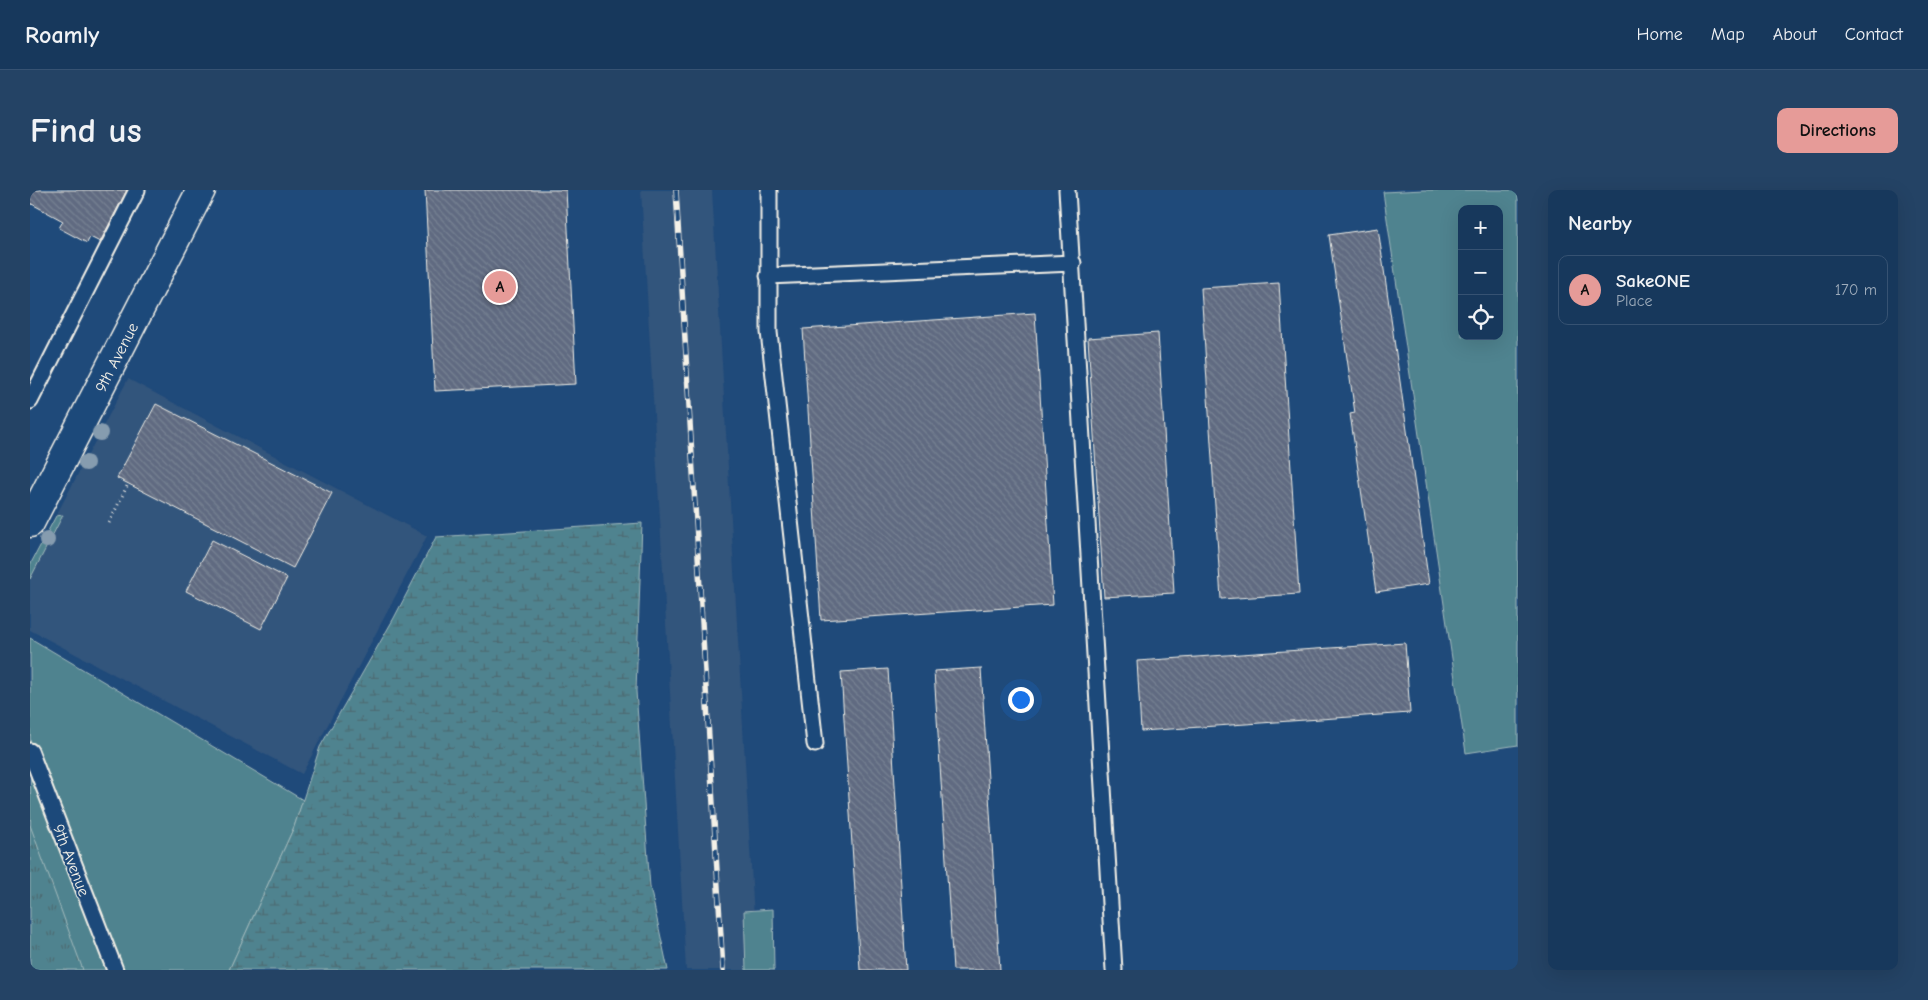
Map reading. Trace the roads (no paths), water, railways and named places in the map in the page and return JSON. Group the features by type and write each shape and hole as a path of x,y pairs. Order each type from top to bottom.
{"street":[{"name":"9th Avenue","path":"30,523 202,190"}],"lane":[{"path":"30,401 137,190"},
{"path":"769,190 768,332 815,744"},
{"path":"1067,190 1073,263 1114,970"},
{"path":"768,276 1073,263"},
{"name":"9th Avenue","path":"30,751 115,970"}],"railway":[{"path":"676,190 723,970"}],"place":[{"name":"SakeONE","path":"500,287"}]}
